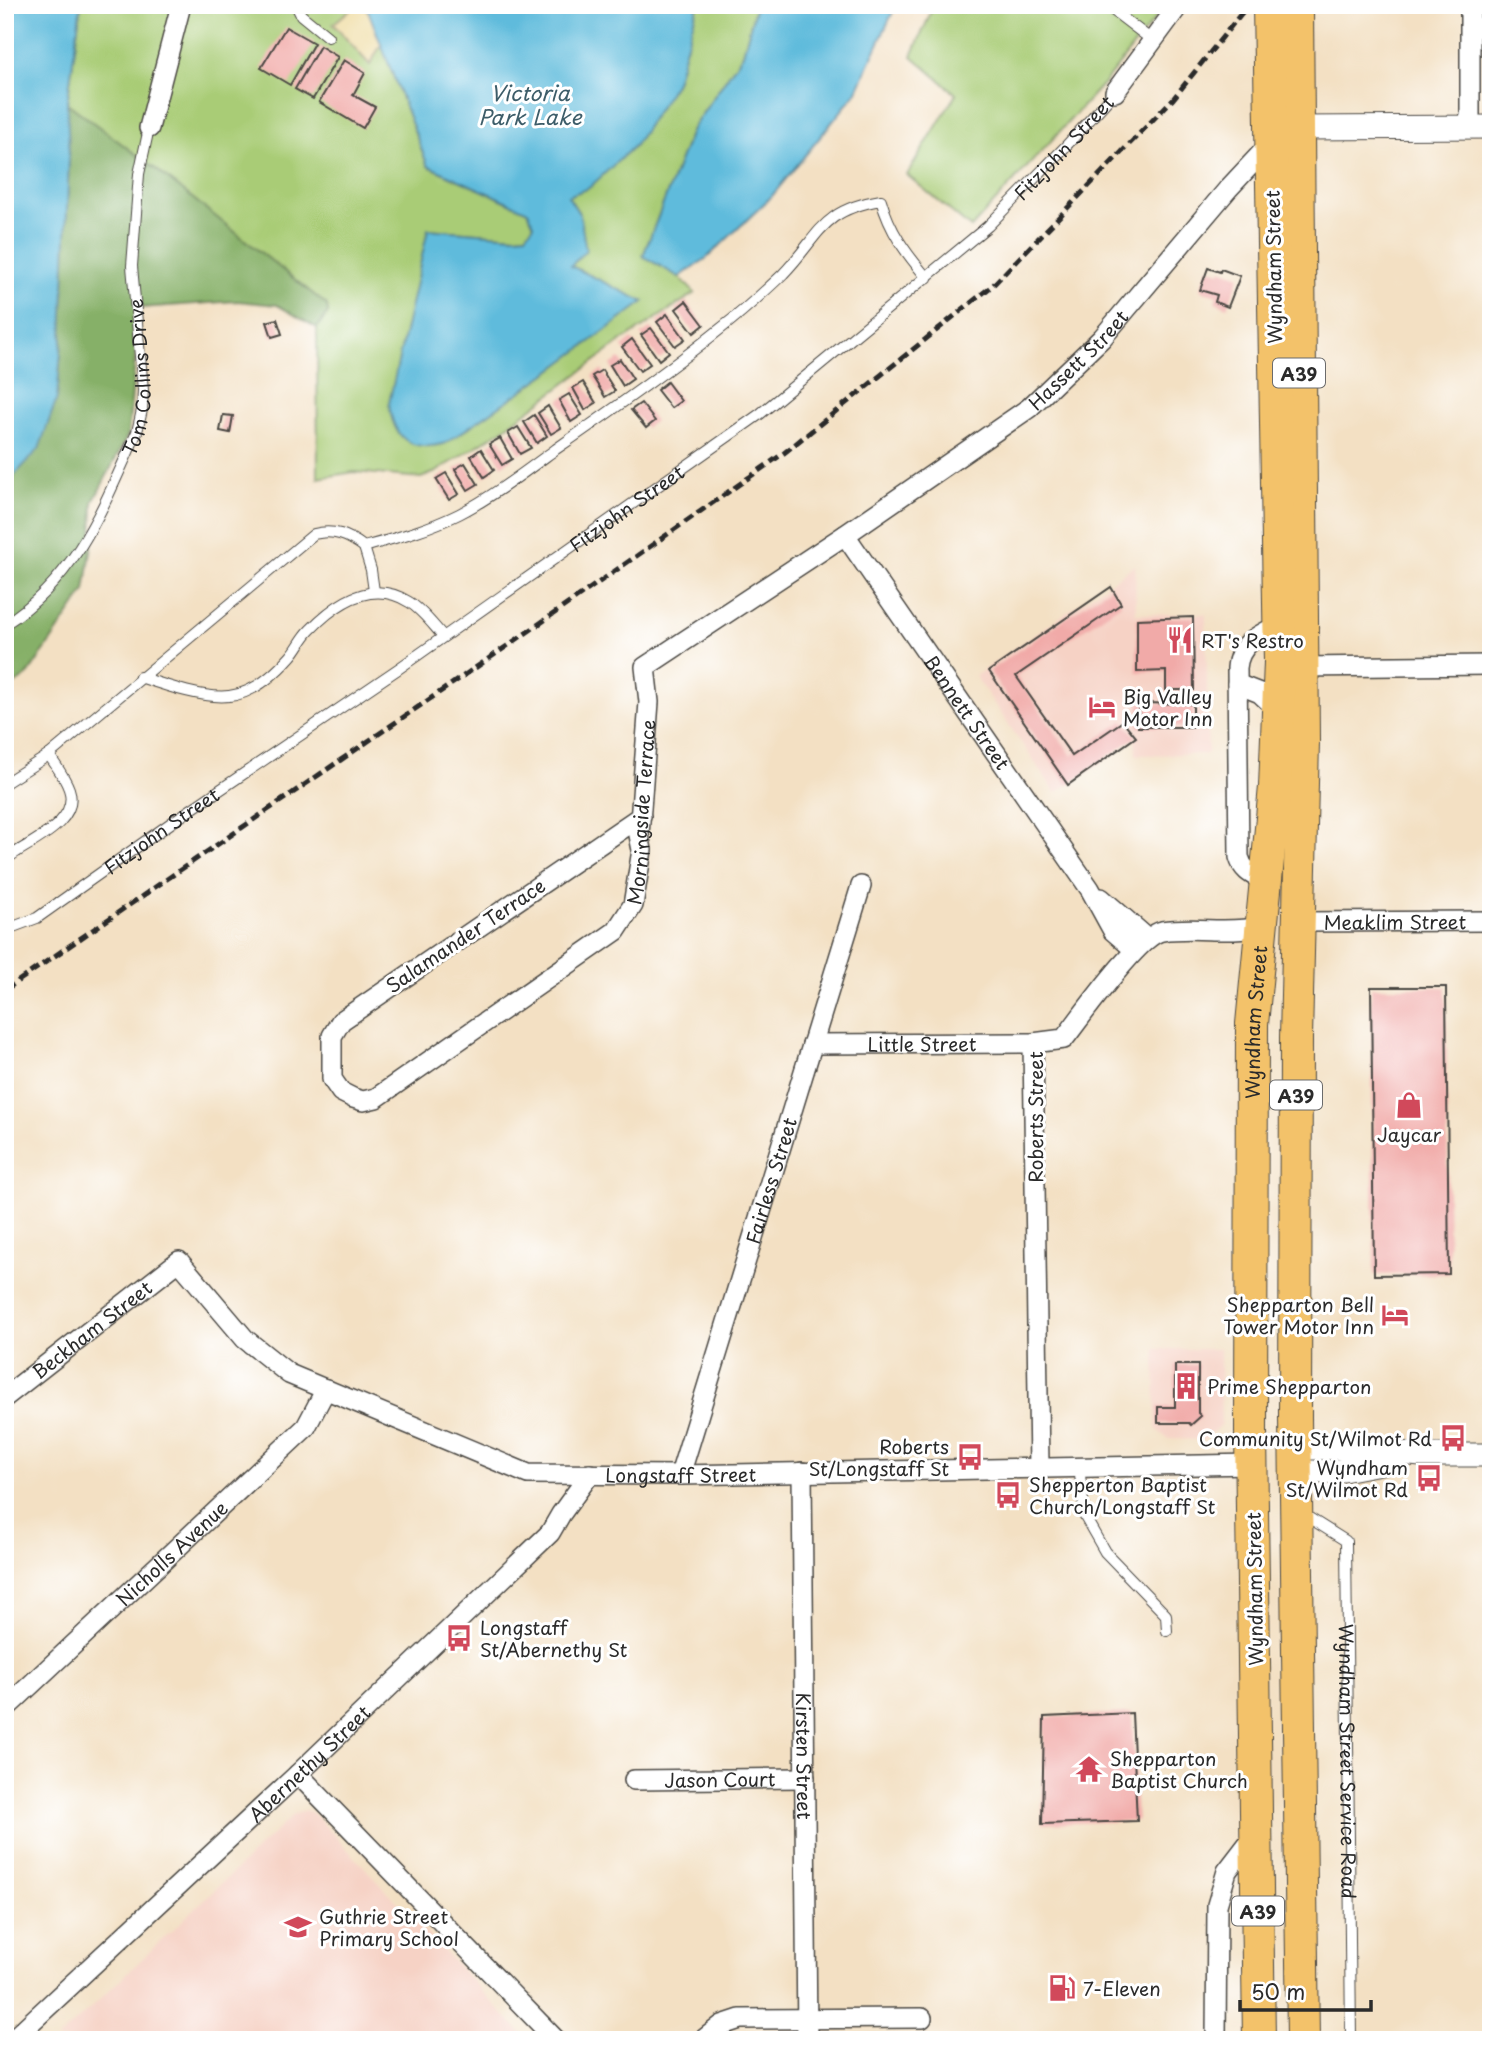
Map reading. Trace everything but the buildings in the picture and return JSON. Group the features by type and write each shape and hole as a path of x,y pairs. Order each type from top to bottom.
{"highway":[{"name":"Wyndham Street","path":"1269,5 1284,136 1303,741 1296,1038 1295,1460 1303,2040"},
{"name":"Wyndham Street","path":"1259,2040 1252,1464 1251,1024 1275,787 1284,136 1297,5"},
{"path":"1260,927 1298,922"},
{"path":"1252,1464 1295,1460"}],"street":[{"name":"Tom Collins Drive","path":"149,128 181,5"},
{"name":"Fitzjohn Street","path":"1115,92 1179,5"},
{"path":"1284,136 1480,127 1470,5"},
{"name":"Hassett Street","path":"845,535 1029,408 1102,338 1228,189 1284,136"},
{"name":"Morningside Terrace","path":"332,1079 341,1092 353,1098 363,1101 376,1098 616,931 633,905 642,850 639,835 649,702 645,667 845,535"},
{"name":"Bennett Street","path":"845,535 1090,888 1113,931 1141,944"},
{"path":"1266,882 1248,873 1240,857 1238,659 1256,636 1279,625"},
{"path":"1301,667 1491,665"},
{"path":"1237,684 1260,693 1278,710"},
{"name":"Salamander Terrace","path":"332,1079 332,1035 341,1021 640,816"},
{"name":"Fairless Street","path":"680,1475 861,886"},
{"name":"Meaklim Street","path":"1298,922 1491,921"},
{"path":"1141,944 1167,931 1241,932 1260,927"},
{"name":"Roberts Street","path":"1039,1467 1033,1042 1064,1039 1141,944"},
{"name":"Little Street","path":"812,1044 1033,1042"},
{"name":"Longstaff Street","path":"179,1261 245,1339 289,1374 528,1474 680,1475 1252,1464"},
{"name":"Beckham Street","path":"5,1397 179,1261"},
{"name":"Nicholls Avenue","path":"5,1709 306,1427 326,1389"},
{"path":"1295,1460 1333,1472 1421,1455 1491,1455"},
{"name":"Kirsten Street","path":"802,1472 807,2040"},
{"name":"Abernethy Street","path":"12,2040 298,1774 550,1533 590,1474"},
{"path":"298,1774 556,2040"},
{"name":"Jason Court","path":"634,1780 805,1777"},
{"path":"1216,2040 1217,1905 1227,1871 1257,1831"},
{"path":"703,2040 722,2025 740,2019 922,2018"}],"lane":[{"path":"296,5 301,15 328,37"},
{"path":"1106,5 1117,9 1153,41"},
{"name":"Fitzjohn Street","path":"5,930 37,918 760,414 988,226 1115,92"},
{"name":"Tom Collins Drive","path":"5,624 43,597 77,555 136,432 142,410 143,390 132,266 139,174 149,128"},
{"path":"364,547 429,527 461,513 628,399 721,329 784,272 817,231 835,215 863,203 881,200 886,220 899,244 927,278"},
{"path":"5,783 49,755 314,534 329,530 353,538 364,547 374,592"},
{"path":"140,677 212,695 230,696 248,691 284,663 308,632 333,608 359,594 374,592 408,601 443,636"},
{"path":"5,857 60,822 68,812 71,802 69,790 49,755"},
{"path":"1079,1467 1085,1517 1105,1552 1166,1615 1167,1631"},
{"name":"Wyndham Street Service Road","path":"1297,1510 1346,1541 1351,2040"}],"shaded area":[{"name":"Big Valley Motor Inn","path":"1135,565 1136,614 1206,614 1208,754 1136,755 1135,738 1056,793 975,676"},
{"path":"1155,1349 1220,1349 1221,1424 1204,1440 1168,1439 1156,1429"},
{"name":"Guthrie Street Primary School","path":"305,1810 313,1813 528,2040 57,2040 293,1815"}],"green space":[{"path":"81,5 366,5 428,166 528,211 534,225 526,235 515,236 429,229 446,443 549,372 643,302 571,266 580,215 568,196 676,82 698,5 756,5 743,54 692,129 643,256 679,277 695,293 622,341 505,428 436,472 421,478 354,472 318,478 317,328 328,313 67,103"},
{"path":"934,5 1166,5 1104,83 971,228 907,175 956,94 912,56"},
{"path":"67,103 157,170 327,305 328,313 317,328 277,305 237,301 140,308 128,435 93,502 92,544 85,591 27,676 5,691 5,479 11,479 57,398 62,340 69,157"}],"sand":[{"path":"356,5 379,18 396,40 379,48 370,65 333,24"}],"water":[{"path":"5,5 81,5 67,103 69,157 62,340 57,398 39,449 11,479 5,479"},
{"name":"Victoria Park Lake","path":"366,5 698,5 676,82 635,145 589,188 568,196 580,215 586,250 571,266 644,302 446,443 434,446 423,446 406,440 395,426 389,403 428,229 515,236 526,235 534,225 528,211 428,166"},
{"path":"756,5 896,5 856,93 772,196 707,258 679,277 643,256 692,129 743,54"}],"railway":[{"path":"5,990 784,453 993,285 1173,99 1248,5"}],"place":[{"name":"RT's Restro","path":"1180,640"},
{"name":"Big Valley Motor Inn","path":"1102,707"},
{"name":"Jaycar","path":"1409,1105"},
{"name":"Shepparton Bell Tower Motor Inn","path":"1395,1315"},
{"name":"Prime Shepparton","path":"1186,1386"},
{"name":"Community St/Wilmot Rd","path":"1453,1438"},
{"name":"Roberts St/Longstaff St","path":"970,1457"},
{"name":"Wyndham St/Wilmot Rd","path":"1429,1478"},
{"name":"Shepperton Baptist Church/Longstaff St","path":"1008,1495"},
{"name":"Longstaff St/Abernethy St","path":"459,1638"},
{"name":"Shepparton Baptist Church","path":"1089,1769"},
{"name":"Guthrie Street Primary School","path":"298,1927"},
{"name":"7-Eleven","path":"1062,1988"}]}
